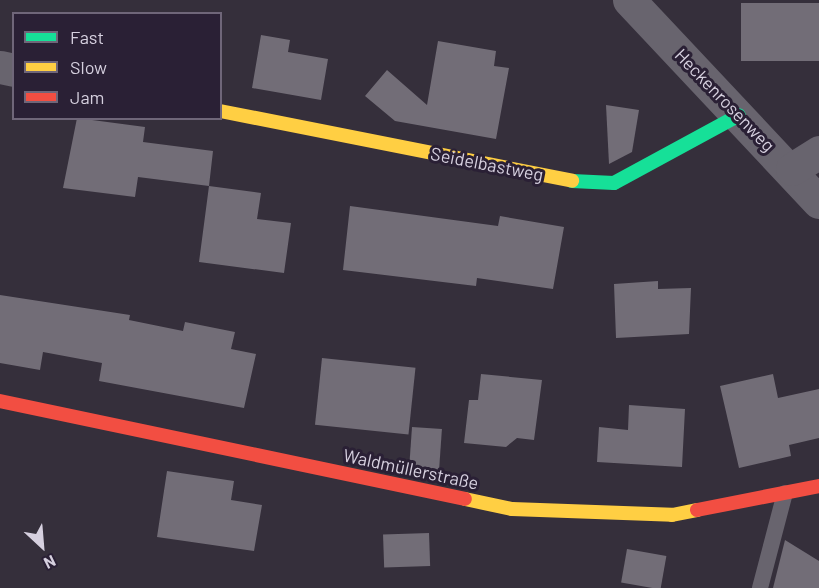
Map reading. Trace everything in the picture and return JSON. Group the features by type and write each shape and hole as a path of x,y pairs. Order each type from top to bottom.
{"street":[{"name":"Heckenrosenweg","path":"629,0 792,169 819,202"},
{"name":"Seidelbastweg","path":"222,111 591,185 614,183 739,115"},
{"path":"792,169 819,152"},
{"name":"Waldmüllerstraße","path":"0,401 512,509 672,515 819,486"}],"lane":[{"path":"760,588 785,493"}],"building":[{"path":"741,3 819,3 819,61 741,61"},
{"path":"261,35 290,40 288,52 328,59 321,100 252,88"},
{"path":"438,41 496,51 494,66 509,68 496,139 395,121 365,96 387,70 427,105"},
{"path":"606,105 639,110 632,152 609,164"},
{"path":"77,120 145,127 143,142 213,151 209,186 138,177 135,197 63,188"},
{"path":"209,186 261,193 257,219 291,223 284,273 199,262"},
{"path":"350,206 498,226 500,216 564,227 553,289 477,278 476,286 343,270"},
{"path":"658,281 658,289 691,288 689,334 616,338 614,284"},
{"path":"0,295 130,315 129,320 183,331 185,322 235,332 231,349 256,354 244,408 99,381 102,363 43,352 40,370 0,363"},
{"path":"322,358 415,368 408,434 315,425"},
{"path":"481,374 542,380 534,440 517,438 506,447 464,443 469,400 478,400"},
{"path":"773,374 778,398 819,389 819,438 789,445 791,456 739,468 720,386"},
{"path":"629,405 685,409 682,467 597,462 599,427 628,430"},
{"path":"412,427 442,429 439,470 409,468"},
{"path":"167,471 234,481 231,500 262,505 254,551 157,537"},
{"path":"429,533 430,566 384,568 383,535"},
{"path":"785,540 819,561 819,588 773,588"},
{"path":"627,549 666,556 661,588 621,582"}],"traffic: fast":[{"path":"572,181 614,183 739,115"}],"traffic: slow":[{"path":"222,111 572,181"},
{"path":"465,499 512,509 672,515 697,510"}],"traffic: jam":[{"path":"0,401 465,499"},
{"path":"697,510 819,486"}]}
